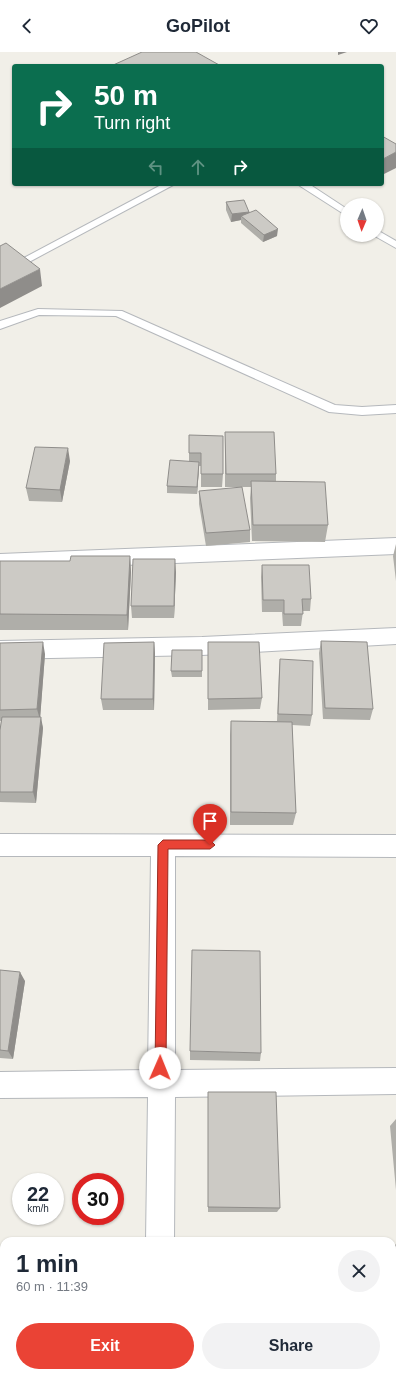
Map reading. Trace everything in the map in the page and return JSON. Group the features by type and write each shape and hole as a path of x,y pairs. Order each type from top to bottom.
{"street":[{"path":"0,562 396,546"},
{"path":"0,650 202,646 396,636"},
{"path":"0,845 396,846"},
{"path":"160,1237 163,845"},
{"path":"0,1085 396,1081"}],"lane":[{"path":"25,260 166,186"},
{"path":"305,186 340,208"},
{"path":"384,237 396,245"},
{"path":"0,326 38,312 118,313 333,409 362,411 396,409"}],"building":[{"path":"142,52 196,52 217,64 115,64"},
{"path":"384,137 396,144 396,152 384,158"},
{"path":"244,200 249,212 232,214 226,202"},
{"path":"256,210 278,229 264,235 241,216"},
{"path":"6,243 40,269 0,289 0,246"},
{"path":"225,432 274,432 276,474 226,474"},
{"path":"189,435 223,436 223,474 201,474 201,453 189,453"},
{"path":"35,447 68,448 60,490 26,488"},
{"path":"170,460 199,462 197,487 167,486"},
{"path":"251,481 325,482 328,525 253,525"},
{"path":"242,487 250,530 206,533 199,491"},
{"path":"71,556 130,556 127,615 0,614 0,561 70,561"},
{"path":"133,559 175,559 174,606 131,606"},
{"path":"262,565 309,565 311,599 302,599 303,614 284,614 284,600 263,600"},
{"path":"321,641 367,642 373,709 325,708"},
{"path":"43,642 37,709 0,710 0,643"},
{"path":"154,642 153,699 101,699 104,643"},
{"path":"208,642 259,642 262,698 208,699"},
{"path":"172,650 202,650 202,671 171,671"},
{"path":"280,659 313,661 312,715 278,714"},
{"path":"2,717 41,717 33,792 0,792 0,730"},
{"path":"231,721 292,722 296,813 231,812"},
{"path":"192,950 260,951 261,1053 190,1051"},
{"path":"0,970 20,972 8,1051 0,1050"},
{"path":"208,1092 276,1092 280,1208 208,1207"}],"route":[{"path":"160,1068 163,845 210,845"}]}
